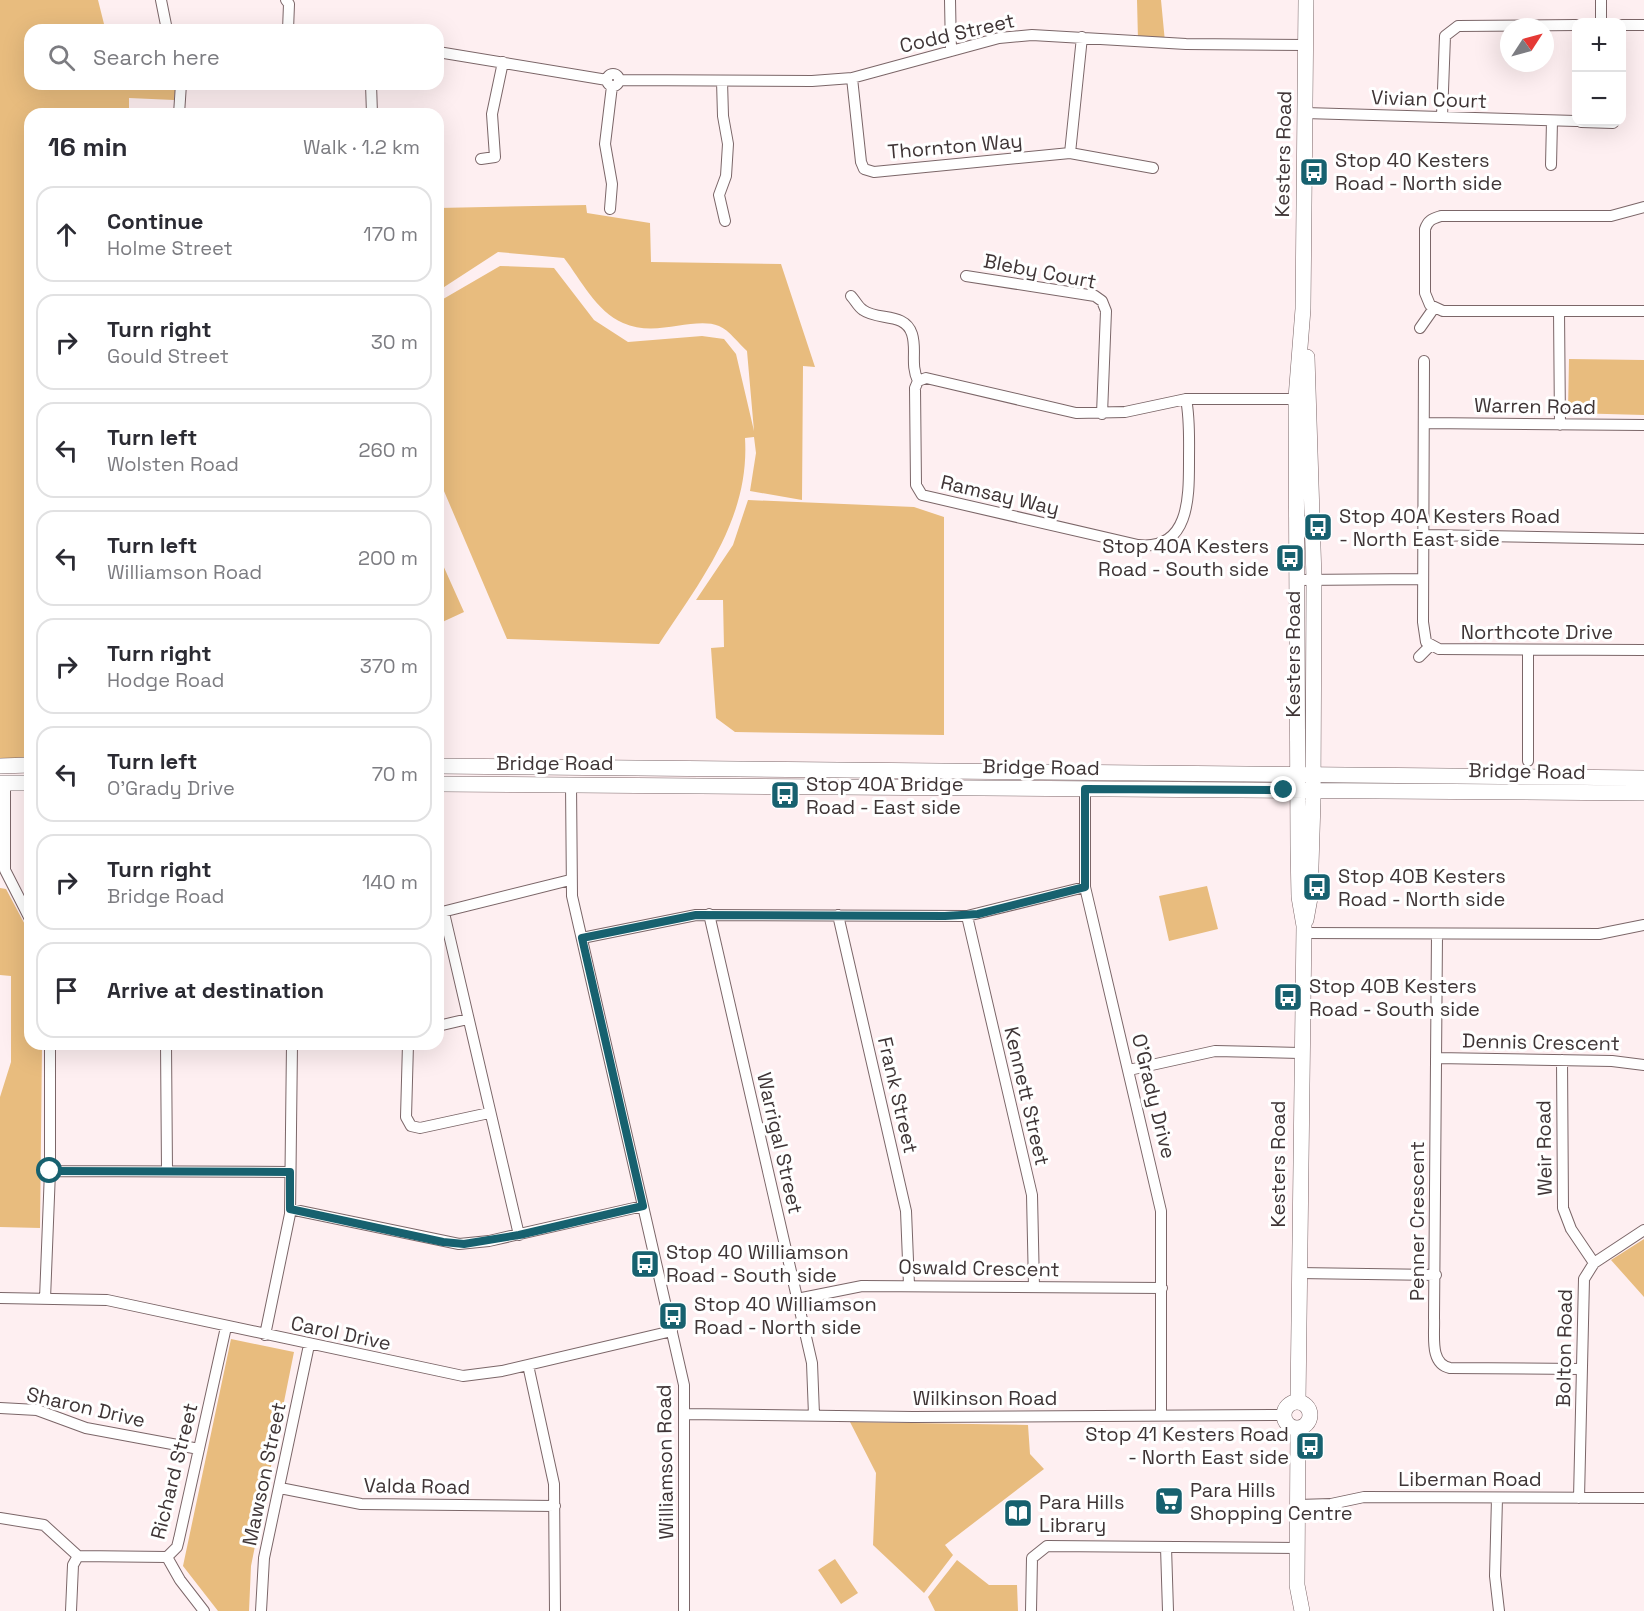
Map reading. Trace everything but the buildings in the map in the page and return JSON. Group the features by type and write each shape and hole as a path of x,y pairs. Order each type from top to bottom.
{"main road":[{"name":"Kesters Road","path":"1298,1402 1300,1053 1304,930 1299,897 1305,782 1297,580 1303,399 1306,0"},
{"name":"Kesters Road","path":"1303,399 1314,579 1313,746 1305,782"},
{"path":"1313,746 1338,775"},
{"path":"24,765 2,766 2,783 24,783"},
{"name":"Bridge Road","path":"444,766 572,767 729,777 1085,789 1305,782 1338,775 1644,778"},
{"path":"571,784 572,767"},
{"path":"1085,772 1085,789"},
{"name":"Bridge Road","path":"444,784 571,784 729,777 1085,772 1644,793"},
{"path":"1298,1402 1306,1406 1310,1414 1306,1423 1298,1428 1288,1424 1284,1415 1289,1405 1298,1402"},
{"path":"1298,1428 1297,1585 1302,1611"},
{"path":"1291,1611 1297,1585"}],"street":[{"path":"161,0 166,24"},
{"path":"286,0 289,4 288,24"},
{"path":"950,0 951,51"},
{"path":"1600,0 1600,18"},
{"path":"1442,117 1445,36 1458,26 1572,25"},
{"path":"1626,25 1644,25"},
{"name":"Codd Street","path":"444,53 613,82 722,81 852,78 999,39 1032,35 1186,44 1305,45"},
{"path":"1070,153 1082,37"},
{"path":"481,159 495,158 492,114 503,62"},
{"name":"Thornton Way","path":"852,78 861,162 864,169 874,172 1070,153 1153,168"},
{"path":"722,81 723,116 728,144 726,176 719,195 724,221"},
{"path":"610,209 612,184 605,144 613,82"},
{"path":"179,108 181,90"},
{"path":"371,90 372,108"},
{"name":"Vivian Court","path":"1305,113 1572,121"},
{"path":"1551,165 1552,121"},
{"path":"1644,207 1611,216 1441,216 1427,222 1425,230 1425,293 1427,301 1434,308 1443,311 1644,311"},
{"name":"Bleby Court","path":"966,276 1095,296 1102,301 1106,311 1102,414"},
{"name":"Ramsay Way","path":"851,296 863,310 874,315 894,318 908,326 912,333 912,369 918,381 914,397 916,485 922,495 1148,546 1166,541 1174,534 1186,511 1189,449 1186,399"},
{"path":"1420,328 1434,308"},
{"path":"1559,310 1560,425"},
{"path":"1419,657 1430,646 1423,633 1424,361"},
{"path":"918,381 926,378 939,379 1076,413 1102,414 1186,399 1303,399"},
{"name":"Warren Road","path":"1425,423 1644,425"},
{"path":"1424,535 1644,539"},
{"path":"1297,580 1423,579"},
{"name":"Northcote Drive","path":"1430,646 1439,649 1528,651 1644,650"},
{"path":"1528,651 1528,761"},
{"path":"2,783 2,873 24,909"},
{"name":"Williamson Road","path":"571,784 570,880 683,1378 686,1414 684,1611"},
{"name":"O'Grady Drive","path":"1085,789 1085,887 1160,1200 1161,1414"},
{"path":"444,912 570,880"},
{"path":"582,938 689,915 967,916 1085,887"},
{"name":"Warrigal Street","path":"709,914 813,1371 814,1416"},
{"name":"Frank Street","path":"838,915 906,1212 909,1285"},
{"name":"Kennett Street","path":"967,916 1032,1195 1034,1287"},
{"path":"444,925 519,1235"},
{"path":"1304,930 1437,934 1605,934 1644,925"},
{"name":"Penner Crescent","path":"1437,934 1436,1353 1441,1365 1450,1368 1581,1369"},
{"path":"444,1025 468,1019"},
{"path":"45,1299 50,1171 50,1050"},
{"path":"166,1050 167,1171"},
{"path":"266,1335 290,1209 292,1050"},
{"path":"408,1050 406,1116 411,1126 420,1128 489,1113"},
{"path":"1129,1070 1215,1051 1300,1053"},
{"name":"Dennis Crescent","path":"1437,1058 1623,1061 1644,1065"},
{"name":"Weir Road","path":"1562,1060 1563,1208 1571,1229 1594,1263"},
{"path":"50,1171 290,1172"},
{"path":"290,1209 451,1243 480,1243 643,1206"},
{"path":"1594,1263 1644,1230"},
{"name":"Bolton Road","path":"1579,1498 1582,1289 1587,1271 1594,1263"},
{"path":"1298,1273 1436,1275"},
{"name":"Oswald Crescent","path":"797,1299 862,1286 1162,1288"},
{"name":"Carol Drive","path":"0,1298 107,1300 457,1375 483,1374 528,1365 672,1331"},
{"name":"Richard Street","path":"204,1611 180,1580 167,1557 177,1547 226,1327"},
{"name":"Mawson Street","path":"261,1611 263,1565 309,1345"},
{"path":"528,1365 551,1464 555,1506 555,1611"},
{"name":"Sharon Drive","path":"0,1408 37,1410 86,1428 199,1449"},
{"name":"Wilkinson Road","path":"686,1414 1284,1415"},
{"name":"Valda Road","path":"280,1488 361,1504 555,1506"},
{"name":"Liberman Road","path":"1298,1505 1331,1504 1360,1497 1644,1498"},
{"path":"1497,1497 1494,1566 1499,1611"},
{"path":"0,1518 44,1526 62,1539 78,1556 167,1557"},
{"path":"1167,1546 1168,1611"},
{"path":"1031,1611 1031,1562 1035,1554 1044,1547 1297,1548"},
{"path":"71,1611 73,1565 78,1556"}],"shaded area":[{"path":"0,0 98,0 104,24 24,24 24,90 175,90 174,100 129,98 129,108 24,108 24,765 0,765"},
{"path":"1137,0 1161,0 1165,42 1138,40"},
{"path":"586,205 587,213 650,223 651,262 781,264 815,367 803,366 802,500 750,491 756,453 754,437 745,438 740,495 731,522 706,572 659,644 507,639 444,491 444,299 500,266 554,268 594,320 628,342 702,336 724,339 736,354 754,431 747,351 719,326 698,323 648,328 636,327 613,318 597,303 564,258 498,252 444,287 444,208"},
{"path":"1569,359 1644,360 1644,415 1570,413 1568,411"},
{"path":"748,500 914,507 944,517 944,735 735,732 716,718 711,648 724,647 723,600 696,600 733,545"},
{"path":"444,567 464,612 444,621"},
{"path":"1207,886 1218,929 1169,941 1159,896"},
{"path":"0,888 6,889 24,923 24,1050 42,1050 40,1228 0,1227 0,1097 11,1062 11,976 0,975"},
{"path":"1644,1239 1644,1297 1611,1260"},
{"path":"231,1339 294,1352 251,1566 249,1611 218,1611 183,1566"},
{"path":"850,1422 1028,1425 1030,1454 1044,1469 945,1545 953,1555 924,1593 873,1545 876,1473"},
{"path":"835,1559 858,1593 841,1604 818,1570"},
{"path":"957,1560 989,1585 1017,1585 1018,1611 935,1611 928,1597"}],"place":[{"name":"Stop 40 Kesters Road - North side","path":"1314,172"},
{"name":"Stop 40A Kesters Road - North East side","path":"1318,527"},
{"name":"Stop 40A Kesters Road - South side","path":"1290,558"},
{"name":"Stop 40A Bridge Road - East side","path":"785,795"},
{"name":"Stop 40B Kesters Road - North side","path":"1317,887"},
{"name":"Stop 40B Kesters Road - South side","path":"1288,997"},
{"name":"Stop 40 Williamson Road - South side","path":"645,1264"},
{"name":"Stop 40 Williamson Road - North side","path":"673,1316"},
{"name":"Stop 41 Kesters Road - North East side","path":"1310,1446"},
{"name":"Para Hills Shopping Centre","path":"1169,1501"},
{"name":"Para Hills Library","path":"1018,1513"}],"route":[{"path":"50,1171 290,1172 290,1209 459,1244 480,1243 519,1235 643,1206 582,938 689,915 967,916 978,914 1085,887 1083,850 1085,789 1284,790"}]}
